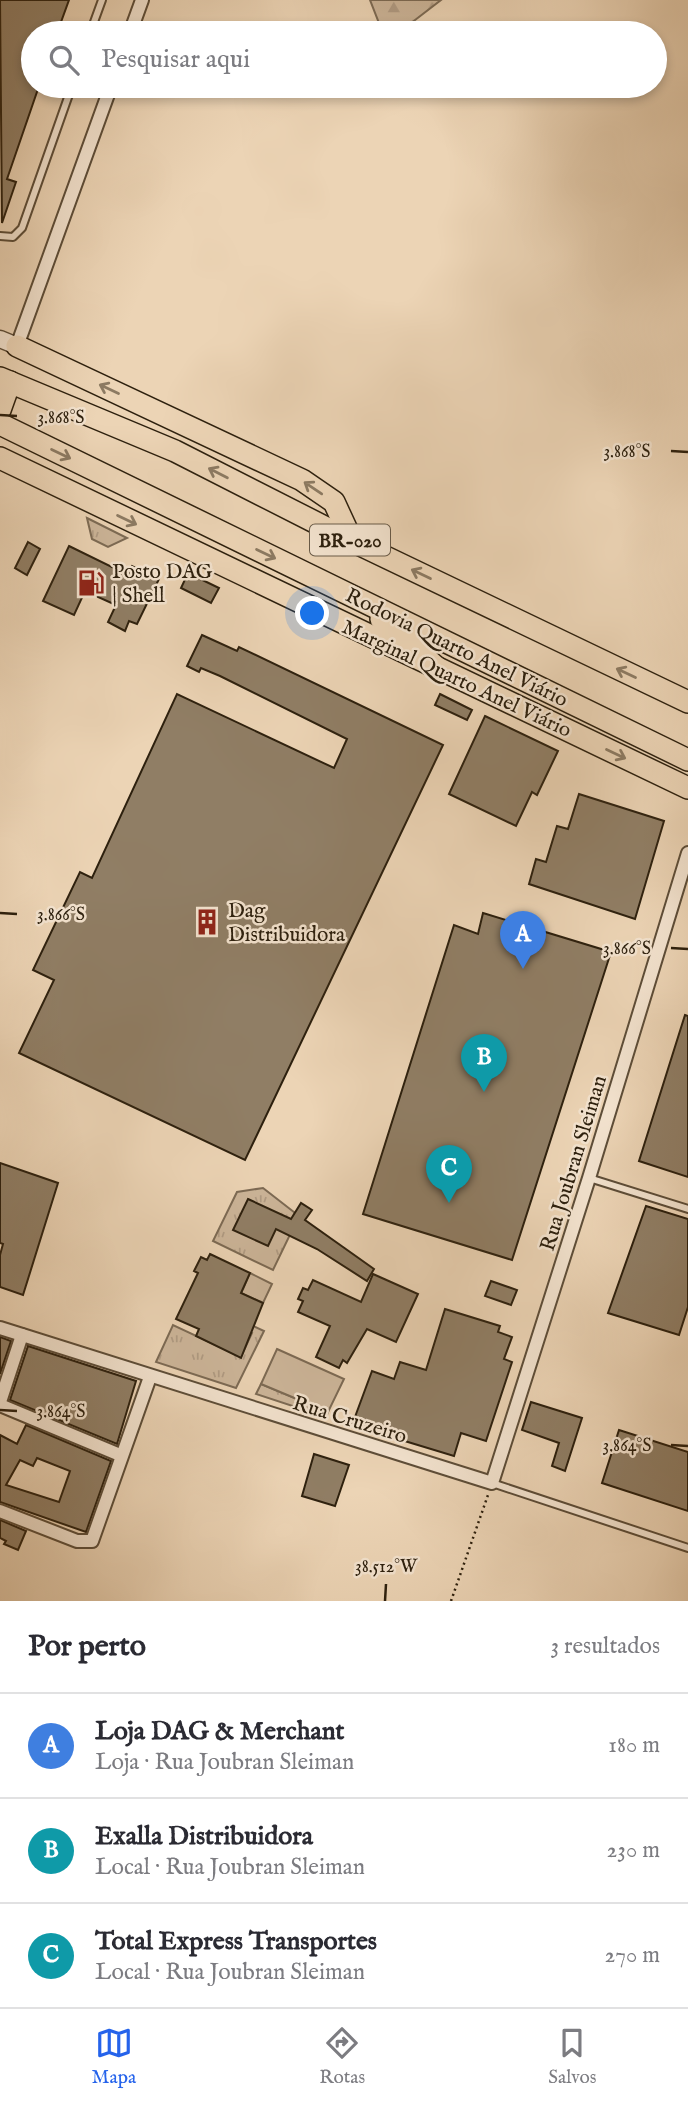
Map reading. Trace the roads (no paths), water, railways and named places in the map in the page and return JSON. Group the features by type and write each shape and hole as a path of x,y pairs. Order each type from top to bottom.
{"main road":[{"path":"9,342 302,480 334,502 352,541"},
{"path":"0,410 5,380"},
{"name":"BR-020","path":"5,380 175,452 352,541 688,702"},
{"name":"Rodovia Quarto Anel Viário","path":"0,424 688,760"},
{"name":"Marginal Quarto Anel Viário","path":"0,458 443,673 688,788"},
{"path":"349,594 443,673"}],"street":[{"path":"134,21 142,0"},
{"path":"9,342 106,98"},
{"name":"Rua Joubran Sleiman","path":"492,1483 688,853"},
{"name":"Rua Cruzeiro","path":"0,1328 492,1483"},
{"path":"22,1335 0,1404 120,1455"},
{"path":"0,1511 77,1541 86,1543 95,1535 120,1455 150,1377"}],"lane":[{"path":"94,21 102,0"},
{"path":"0,236 13,237 22,228 68,98"},
{"path":"589,1178 688,1209"},
{"name":"Rua Cruzeiro","path":"492,1483 688,1548"}],"place":[{"name":"Posto DAG | Shell","path":"91,583"},
{"name":"Dag Distribuidora","path":"207,922"},
{"name":"Loja DAG & Merchant","path":"523,969"},
{"name":"Exalla Distribuidora","path":"484,1092"},
{"name":"Total Express Transportes","path":"449,1203"}]}
